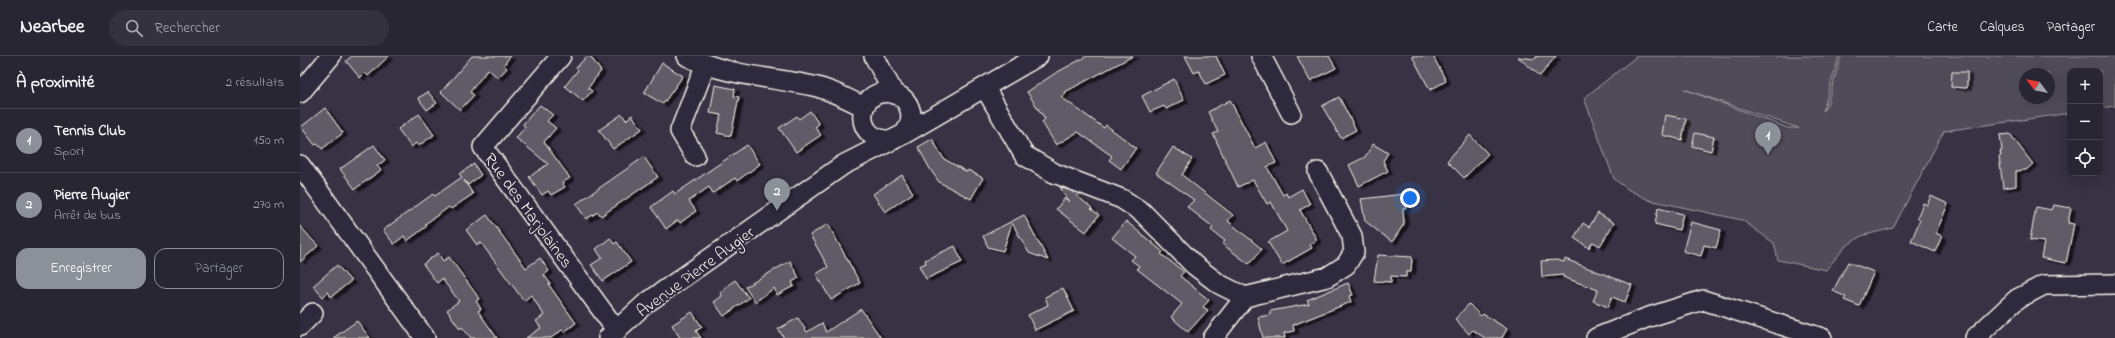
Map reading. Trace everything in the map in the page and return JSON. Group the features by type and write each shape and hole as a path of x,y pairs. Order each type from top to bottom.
{"street":[{"path":"300,92 331,56"},
{"name":"Rue des Marjolaines","path":"561,56 483,147 612,335"},
{"path":"688,56 705,66 815,86 867,108"},
{"path":"874,56 900,97 909,106 911,118 898,137 878,139 871,136 867,108 879,94 900,97 928,106 962,100 1038,56"},
{"name":"Avenue Pierre Augier","path":"844,165 857,146 867,108 874,56"},
{"path":"1261,56 1291,113"},
{"path":"695,156 680,132 705,66"},
{"path":"985,88 1024,155 1054,173 1122,199 1142,212 1194,265 1219,284 1245,297"},
{"name":"Avenue Pierre Augier","path":"612,335 645,304 844,165 898,137 962,100"},
{"path":"300,165 426,338"},
{"path":"1213,338 1245,297 1327,277 1346,265 1354,252 1352,236 1318,172"},
{"path":"1975,338 2017,299 2044,285 2115,284"},
{"path":"1596,338 1646,318 1703,300 1822,338"},
{"path":"300,326 314,313"}],"shaded area":[{"path":"1637,56 1839,56 1823,111 1827,105 1841,56 2115,56 2115,106 2103,108 2103,68 2067,68 2067,113 1944,131 1893,228 1861,236 1845,247 1826,270 1778,260 1774,243 1742,220 1649,200 1629,190 1614,179 1584,98","holes":["1684,89 1798,128 1788,128"]}],"building":[{"path":"352,56 389,56 368,76 365,73 360,78 346,61"},
{"path":"472,56 510,56 504,65 507,68 498,78 488,69 470,92 474,95 460,110 441,92"},
{"path":"587,56 590,56 601,71 588,88 592,91 583,101 565,86 578,70 576,68"},
{"path":"1087,56 1133,56 1065,92 1066,93 1061,97 1104,128 1106,125 1136,148 1121,169 1109,160 1112,156 1078,132 1056,145 1042,122 1045,119 1027,92 1054,74"},
{"path":"1185,56 1216,56 1225,75 1206,84 1199,71 1194,73"},
{"path":"1297,56 1329,56 1336,68 1310,81"},
{"path":"1412,56 1433,56 1446,81 1430,90"},
{"path":"1537,56 1556,56 1540,76 1518,57 1535,59"},
{"path":"662,63 683,76 663,104 644,93"},
{"path":"1952,72 1967,72 1967,88 1951,87"},
{"path":"1174,79 1184,100 1166,109 1164,106 1150,112 1142,96"},
{"path":"715,85 735,89 734,96 739,97 731,136 717,133 721,115 710,113"},
{"path":"428,92 437,103 427,110 418,98"},
{"path":"1339,97 1356,130 1341,138 1322,106"},
{"path":"1230,100 1255,148 1266,142 1276,163 1267,167 1283,195 1286,193 1288,197 1302,189 1310,204 1300,210 1317,240 1310,245 1312,248 1282,265 1268,242 1287,231 1271,202 1267,204 1253,180 1238,187 1213,134 1218,132 1208,112"},
{"path":"540,105 553,115 547,121 556,128 544,142 570,178 562,183 565,187 551,195 548,191 542,195 529,177 548,164 516,138 525,127 523,124"},
{"path":"325,108 343,133 322,149 317,144 315,145 301,127"},
{"path":"810,111 819,124 815,127 821,135 796,152 779,128 797,116 799,119"},
{"path":"419,114 434,135 418,146 416,143 411,147 398,129"},
{"path":"622,114 626,120 632,115 642,129 613,149 599,130"},
{"path":"1665,115 1686,119 1682,140 1662,135"},
{"path":"1695,133 1714,137 1711,151 1692,146"},
{"path":"2010,134 2033,164 2026,170 2016,171 2016,186 2003,188 1999,156 2001,156 2000,151 2002,151 2000,135"},
{"path":"1470,135 1488,154 1464,178 1447,161"},
{"path":"932,139 944,159 967,172 968,170 983,178 971,199 939,182 930,169 918,147"},
{"path":"1373,144 1388,153 1383,161 1388,171 1359,186 1349,165 1365,157"},
{"path":"374,145 385,160 377,166 381,170 355,189 340,169"},
{"path":"747,145 760,164 737,181 735,178 713,193 709,187 689,201 696,211 680,223 678,220 666,229 651,207 673,191 675,194"},
{"path":"1173,147 1192,159 1182,175 1233,215 1228,221 1262,249 1249,264 1222,244 1225,241 1211,230 1213,227 1187,207 1194,200 1156,173"},
{"path":"644,157 658,177 601,216 598,212 586,219 576,204"},
{"path":"474,164 481,175 468,185 464,180 473,194 451,209 449,207 425,224 427,226 407,241 404,236 394,244 383,230 433,194 435,196 462,177 459,174"},
{"path":"902,175 913,193 885,212 873,194"},
{"path":"1060,187 1071,191 1099,215 1086,232 1056,209 1065,198 1069,202"},
{"path":"1404,194 1406,208 1403,209 1404,224 1392,242 1365,221 1361,199"},
{"path":"1931,196 1948,204 1936,233 1942,236 1935,252 1911,241 1920,220 1917,218 1923,203 1927,205"},
{"path":"2054,205 2071,208 2068,223 2074,224 2066,263 2041,258 2044,242 2030,240 2036,207 2052,210"},
{"path":"1658,208 1683,214 1679,230 1655,224"},
{"path":"1598,213 1614,223 1600,246 1593,242 1589,248 1574,238 1583,223 1589,227"},
{"path":"487,215 526,268 540,258 549,271 544,275 550,283 549,285 576,323 564,332 562,330 551,338 526,338 541,328 536,321 544,315 531,295 524,301 481,243 477,245 466,230"},
{"path":"1024,215 1048,260 1029,253 1012,223 1003,251 988,247 983,236"},
{"path":"1126,221 1163,252 1161,254 1184,272 1180,276 1209,300 1203,307 1208,310 1188,332 1171,317 1182,304 1137,269 1139,266 1131,260 1135,256 1112,238"},
{"path":"1691,222 1721,230 1716,248 1704,245 1701,256 1683,251"},
{"path":"828,224 860,283 831,300 816,274 828,267 810,235"},
{"path":"300,226 318,246 300,262"},
{"path":"610,238 614,244 617,242 631,262 603,281 591,265 602,258 596,249"},
{"path":"955,246 962,262 926,279 919,266 926,263 925,260"},
{"path":"438,253 443,261 449,257 476,294 479,299 476,301 481,309 478,311 497,338 471,338 462,327 460,329 447,310 459,301 442,279 437,283 423,264"},
{"path":"1378,255 1412,257 1411,272 1406,272 1406,277 1391,276 1391,282 1374,281"},
{"path":"1565,259 1632,285 1625,302 1612,297 1608,307 1593,301 1598,290 1563,277 1563,275 1542,277 1541,261 1557,260 1564,262"},
{"path":"790,261 799,278 792,282 794,286 777,295 774,288 755,302 745,287"},
{"path":"1848,262 1874,272 1859,306 1844,300 1846,297 1833,291"},
{"path":"337,265 351,281 331,297 328,292 323,297 313,286"},
{"path":"735,280 749,298 724,316 714,302 722,296 720,293 725,290 724,288"},
{"path":"1348,283 1353,295 1349,296 1351,302 1293,325 1294,331 1284,333 1285,338 1263,338 1258,317 1270,315 1270,311 1309,304 1307,300"},
{"path":"1063,288 1074,311 1035,330 1028,315 1048,305 1045,297"},
{"path":"1469,304 1481,316 1483,314 1507,329 1502,338 1485,338 1473,330 1469,334 1455,319"},
{"path":"861,309 881,338 784,338 778,329 798,318 807,332 822,323 826,332"},
{"path":"692,312 702,327 696,331 701,338 680,338 672,325"},
{"path":"357,321 370,338 333,338"}],"place":[{"name":"Tennis Club","path":"1768,155"},
{"name":"Pierre Augier","path":"777,211"}]}
